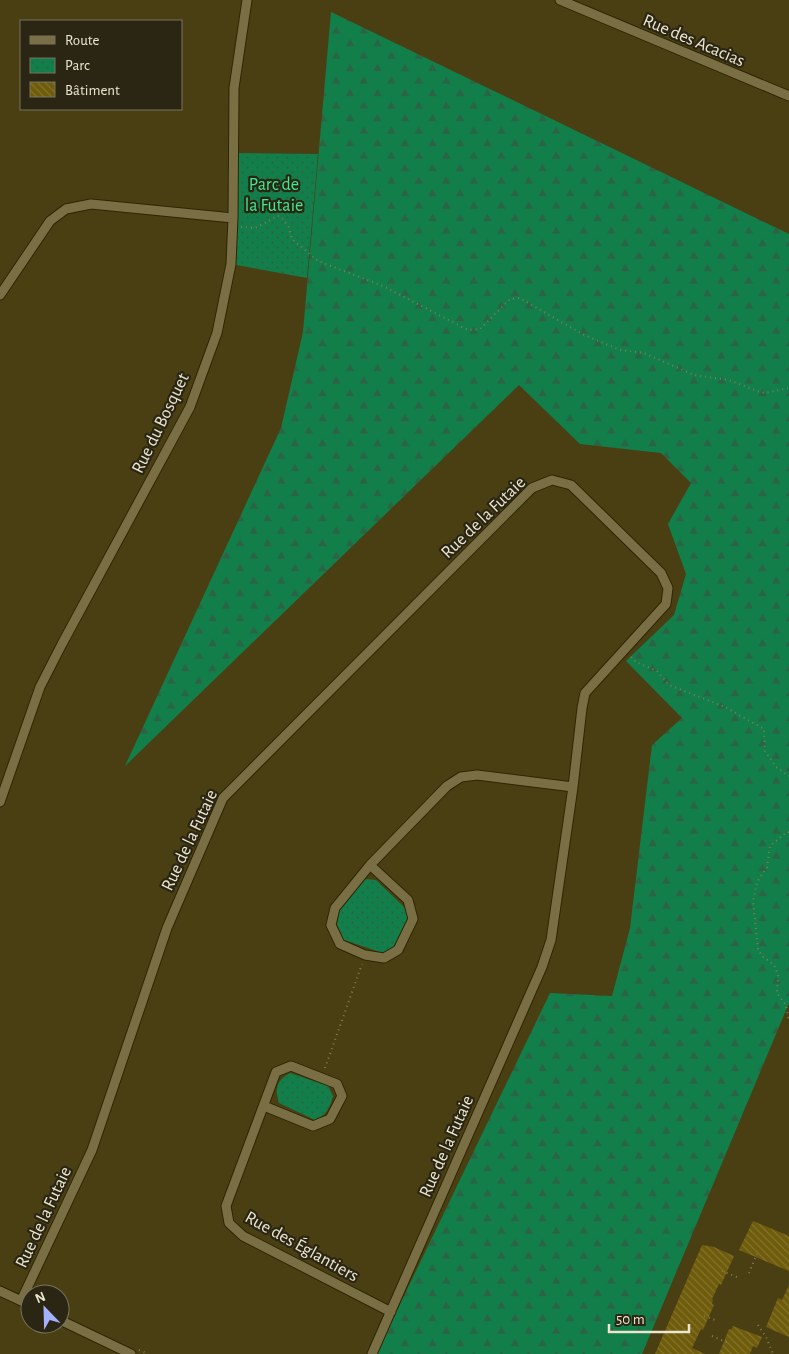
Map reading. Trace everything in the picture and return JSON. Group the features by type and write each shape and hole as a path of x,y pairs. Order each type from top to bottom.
{"street":[{"name":"Rue du Bosquet","path":"0,802 40,687 190,407 217,333 231,264 234,88 247,0"},
{"name":"Rue des Acacias","path":"560,0 789,96"},
{"path":"0,295 50,221 66,209 91,204 233,223"},
{"name":"Rue de la Futaie","path":"29,1284 92,1150 167,928 223,798 532,488 552,480 571,485 662,573 668,588 666,604 585,692 551,940 542,967 372,1354"},
{"path":"370,865 408,900 413,919 398,950 384,958 365,955 340,944 332,924 335,908 370,865 447,786 461,777 477,775 573,787"},
{"name":"Rue des Églantiers","path":"264,1106 314,1126 330,1119 342,1096 336,1084 291,1066 276,1072 226,1206 228,1223 243,1236 391,1312"},
{"path":"0,1291 20,1301"},
{"path":"70,1325 131,1354"}],"path":[{"path":"233,223 254,228 278,216 282,218 289,228 292,239 318,261 383,286 468,330 480,329 510,300 520,298 582,334 620,350 644,353 694,375 729,380 765,393 789,388"},
{"path":"624,650 636,662 657,670 669,685 725,707 764,729 765,751 776,767 789,776"},
{"path":"789,832 770,846 767,867 757,882 754,901 758,949 762,956 774,965 776,969 778,976 777,993 786,1005 789,1021"},
{"path":"321,1077 365,955"},
{"path":"749,1273 757,1254"},
{"path":"722,1271 739,1278"},
{"path":"704,1316 718,1321"},
{"path":"758,1325 766,1336 773,1354"},
{"path":"712,1336 728,1343"}],"green space":[{"path":"331,12 789,234 789,1003 642,1354 376,1354 550,993 612,996 630,928 652,745 682,718 626,661 674,615 686,574 668,524 691,483 661,453 580,444 519,385 125,766 281,428 303,332"},
{"name":"Parc de la Futaie","path":"233,153 318,154 307,278 231,264"},
{"path":"365,879 376,880 406,909 409,919 395,946 383,953 344,940 337,924 339,911"},
{"path":"290,1073 328,1086 333,1096 329,1108 322,1116 315,1120 279,1103 277,1089 279,1082"}],"building":[{"path":"753,1221 789,1236 789,1271 739,1250"},
{"path":"702,1245 714,1247 734,1256 721,1285 719,1284 712,1299 712,1304 714,1305 703,1330 701,1329 692,1348 705,1354 655,1354"},
{"path":"789,1285 789,1337 766,1327 778,1298 782,1300"},
{"path":"733,1326 762,1337 757,1348 753,1346 750,1354 719,1354 729,1329 731,1330"}]}
